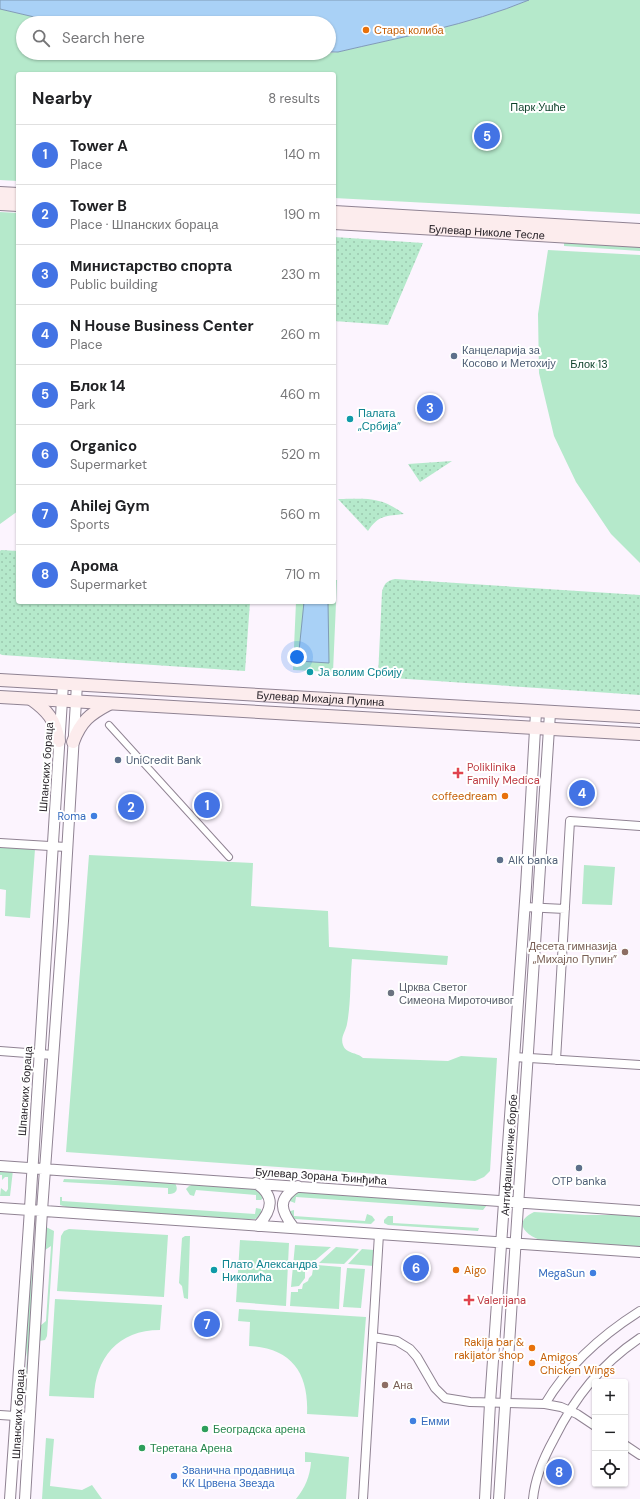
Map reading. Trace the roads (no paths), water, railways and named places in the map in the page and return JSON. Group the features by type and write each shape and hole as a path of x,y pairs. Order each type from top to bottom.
{"main road":[{"path":"0,193 16,194"},
{"path":"0,204 16,205"},
{"name":"Булевар Николе Тесле","path":"336,212 640,230"},
{"name":"Булевар Николе Тесле","path":"336,223 640,241"},
{"name":"Булевар Михајла Пупина","path":"0,680 640,718"},
{"name":"Булевар Михајла Пупина","path":"0,697 640,734"},
{"path":"311,715 312,698"},
{"path":"30,699 49,714 56,726 59,741"},
{"path":"73,742 84,722 95,711 110,703"}],"street":[{"name":"Шпанских бораца","path":"10,1499 30,1210 63,684"},
{"name":"Шпанских бораца","path":"25,1499 42,1210 63,921 76,684"},
{"name":"Антифашистичке борбе","path":"485,1499 490,1403 536,712"},
{"name":"Антифашистичке борбе","path":"498,1499 550,713"},
{"path":"109,725 229,857"},
{"path":"556,1060 570,821 640,826"},
{"path":"0,843 66,847"},
{"path":"524,907 565,909"},
{"path":"0,1051 53,1055"},
{"path":"514,1057 640,1065"},
{"name":"Булевар Зорана Ђинђића","path":"0,1166 640,1211"},
{"path":"256,1183 264,1189 269,1196 270,1205 265,1218 258,1226"},
{"path":"294,1228 286,1218 282,1205 284,1199 290,1191 298,1186"},
{"path":"0,1208 640,1252"},
{"path":"362,1499 379,1234"},
{"path":"545,1404 561,1380 586,1353 612,1330 640,1311"},
{"path":"373,1337 398,1341 410,1349 417,1357 435,1388 445,1398 461,1401 505,1404 545,1404 570,1410 592,1424"},
{"path":"533,1499 536,1484 546,1456 558,1430 579,1395 597,1373 621,1351 640,1338"},
{"path":"0,1415 30,1417"},
{"path":"628,1447 640,1454"}],"water":[{"path":"0,0 529,0 483,17 410,36 338,52 336,52 336,16 30,16 0,9"},
{"path":"304,604 328,604 329,663 298,661"}],"place":[{"name":"Стара колиба","path":"366,30"},
{"name":"Блок 14","path":"487,136"},
{"name":"Канцеларија за Косово и Метохију","path":"454,356"},
{"name":"Министарство спорта","path":"430,408"},
{"name":"Палата „Србија”","path":"350,419"},
{"name":"Ја волим Србију","path":"310,672"},
{"name":"UniCredit Bank","path":"118,760"},
{"name":"Poliklinika Family Medica","path":"458,773"},
{"name":"N House Business Center","path":"582,793"},
{"name":"coffeedream","path":"505,796"},
{"name":"Tower A","path":"207,805"},
{"name":"Tower B","path":"131,807"},
{"name":"Roma","path":"94,816"},
{"name":"AIK banka","path":"500,860"},
{"name":"Десета гимназија „Михајло Пупин”","path":"625,952"},
{"name":"Црква Светог Симеона Мироточивог","path":"391,993"},
{"name":"OTP banka","path":"579,1168"},
{"name":"Organico","path":"416,1268"},
{"name":"Плато Александра Николића","path":"214,1270"},
{"name":"Aigo","path":"456,1270"},
{"name":"MegaSun","path":"593,1273"},
{"name":"Valerijana","path":"469,1300"},
{"name":"Ahilej Gym","path":"207,1324"},
{"name":"Rakija bar & rakijator shop","path":"532,1348"},
{"name":"Amigos Chicken Wings","path":"532,1363"},
{"name":"Ана","path":"385,1385"},
{"name":"Емми","path":"413,1421"},
{"name":"Београдска арена","path":"205,1429"},
{"name":"Теретана Арена","path":"142,1448"},
{"name":"Арома","path":"559,1472"},
{"name":"Званична продавница КК Црвена Звезда","path":"174,1476"}],"park label":[{"name":"Парк Ушће","path":"538,107"},
{"name":"Блок 13","path":"589,364"}]}
